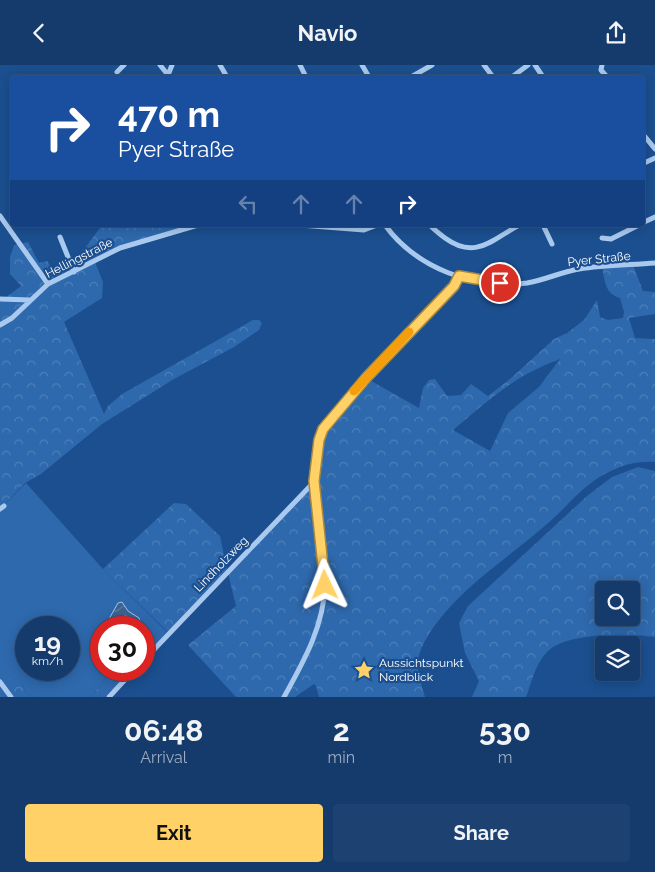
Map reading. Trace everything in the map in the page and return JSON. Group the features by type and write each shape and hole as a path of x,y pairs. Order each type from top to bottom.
{"street":[{"path":"117,73 124,65"},
{"path":"414,75 431,65"},
{"path":"515,75 528,65"},
{"path":"645,137 655,149"},
{"path":"0,217 48,284"},
{"name":"Hellingstraße","path":"0,325 12,318 48,284 134,243 191,227"},
{"path":"324,227 364,230 372,227"},
{"name":"Pyer Straße","path":"387,227 402,245 422,261 459,276 517,283 583,268 655,263"},
{"path":"433,227 454,244 466,249 476,249 516,227"},
{"path":"544,227 552,244"},
{"path":"602,238 611,239 635,227"},
{"path":"60,237 74,271"},
{"path":"284,697 318,631 323,605 324,563 314,481 319,440 326,425 366,378 454,286 459,276"},
{"path":"0,299 30,301"},
{"name":"Lindholzweg","path":"155,648 314,481"},
{"path":"109,697 124,681"},
{"path":"0,682 11,697"}],"green space":[{"path":"101,227 191,227 134,243 95,262 103,282 102,298 64,322 104,414 108,406 122,394 253,320 259,320 262,323 259,330 234,347 174,379 102,424 41,474 25,483 0,509 0,302 21,286 10,274 10,257 14,245 28,242 39,263 47,261 52,268 77,259"},
{"path":"633,265 643,291 655,292 655,314 629,318 635,338 655,339 655,462 625,465 591,483 451,606 426,639 419,655 419,675 425,697 319,697 314,684 295,697 236,697 188,645 236,606 228,573 314,482 323,429 366,378 419,408 423,388 429,380 435,379 447,396 461,395 471,384 488,396 510,379 554,339 567,333 584,320 597,300 600,317 608,320 623,318 624,312 620,298 609,290 602,267","holes":["560,359 539,387 508,413 490,451 453,430 503,389 529,373"]},
{"path":"638,467 655,471 655,637 598,635 568,641 556,645 543,657 526,697 472,697 479,681 465,653 459,623 468,606 587,496 612,477"},
{"path":"26,483 103,569 151,616 90,616 90,681 103,681 91,697 34,697 25,693 23,683 11,697 0,697 0,690 3,687 0,681 0,509"},
{"path":"174,503 186,504 220,536 227,570 168,632 155,619 155,616 151,616 103,569"},
{"path":"155,620 167,632 155,645"},
{"path":"12,677 15,677 15,681 21,681 23,683 25,693 34,697 11,697 3,687 0,690 0,681 3,686"},
{"path":"103,681 120,681 105,697 91,697"}],"water":[{"path":"122,602 128,611 136,616 111,616 118,603"}],"slow traffic":[{"path":"354,391 409,332"}],"place":[{"name":"Aussichtspunkt Nordblick","path":"364,670"}],"route":[{"path":"325,585 314,481 316,453 323,429 366,378 438,304 454,286 459,276 500,283"}]}
